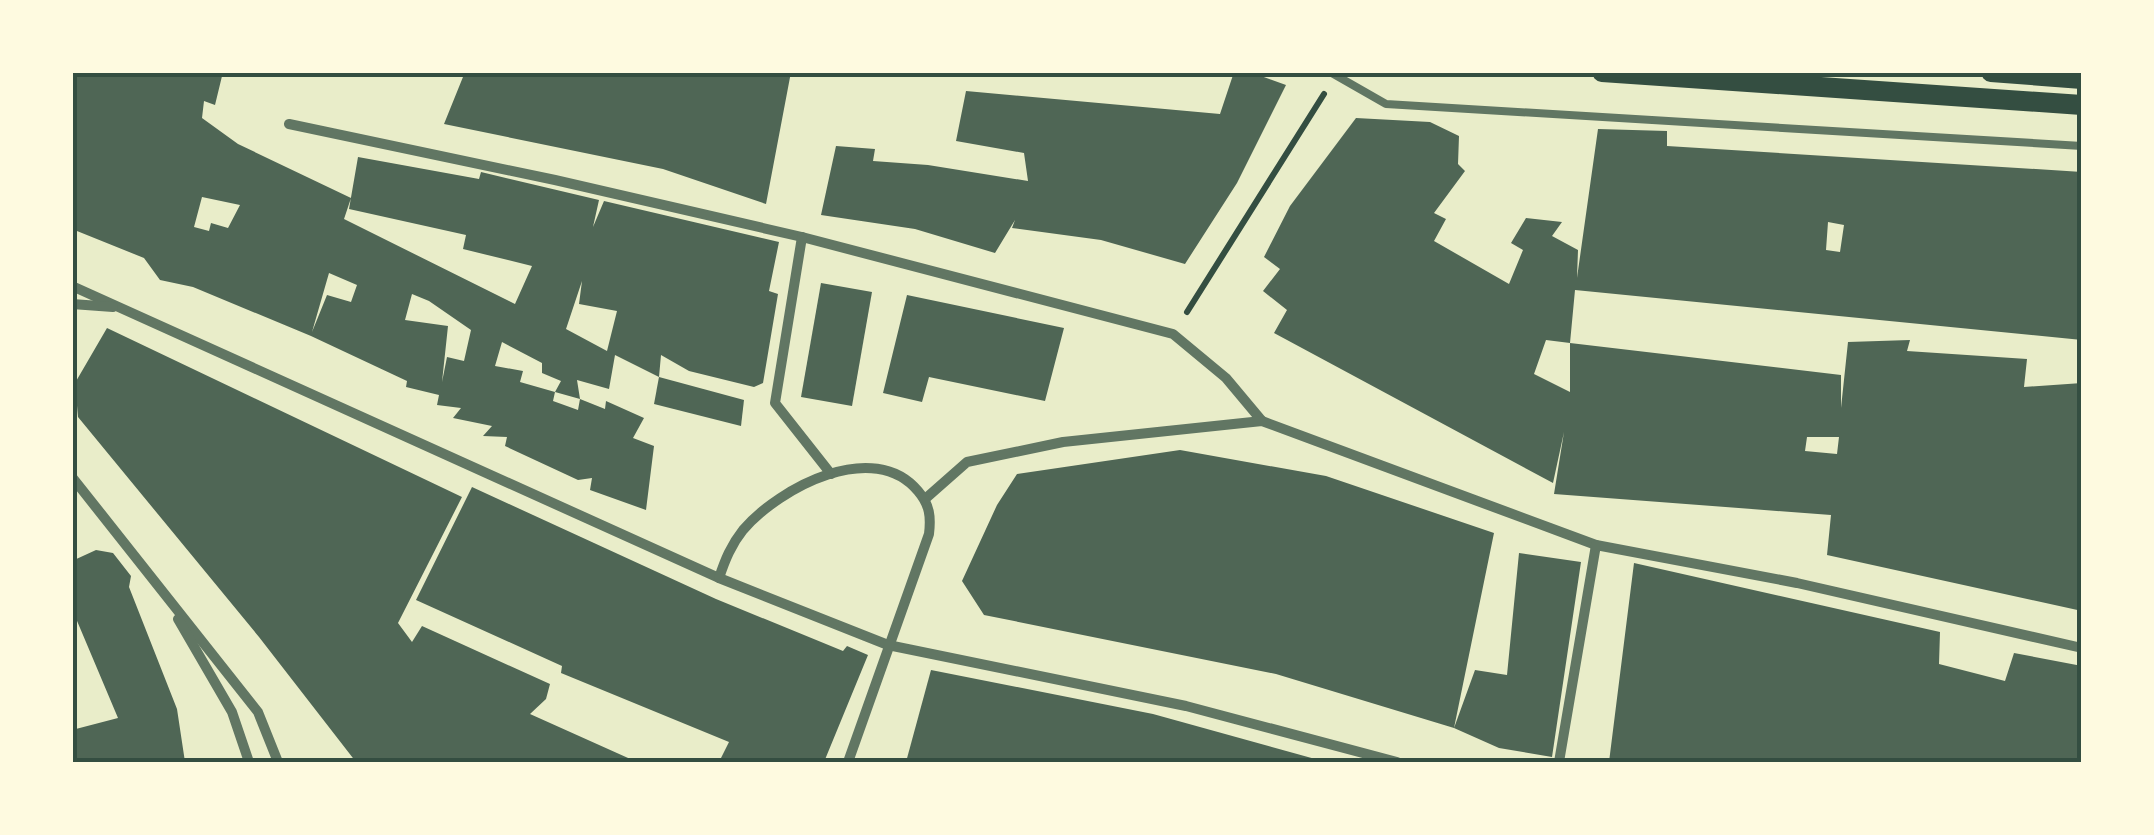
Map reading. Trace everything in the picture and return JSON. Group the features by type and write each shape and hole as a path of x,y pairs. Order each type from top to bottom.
{"main road":[{"path":"1602,72 2082,105"},
{"path":"1991,72 2082,79"}],"street":[{"path":"290,124 802,237 1174,334 1226,378 1262,420"},
{"path":"802,237 776,403 831,474"},
{"path":"72,286 720,578 888,645 1186,706 1398,762"},
{"path":"72,304 124,309"},
{"path":"925,499 966,462 1063,442 1262,420 1596,545 1797,584 2082,648"},
{"path":"720,578 728,552 745,527 813,479 853,469 884,468 910,481 925,499 931,518 929,534 848,762"},
{"path":"72,477 258,712 278,762"},
{"path":"1559,762 1596,545"},
{"path":"160,588 232,712 250,762"}],"lane":[{"path":"1332,75 1386,104 2082,146"}],"path":[{"path":"1174,334 1332,75"}],"building":[{"path":"72,72 223,72 215,105 204,101 202,118 238,144 351,198 358,157 479,179 481,172 599,200 593,227 604,201 779,242 769,291 778,294 763,383 754,387 689,371 661,355 659,377 615,355 609,389 577,380 580,399 605,409 606,401 644,418 633,438 654,446 646,510 590,490 592,478 578,480 505,446 507,437 483,436 492,426 453,418 461,408 437,405 439,395 406,387 407,381 193,287 160,280 144,258 72,229","holes":["202,197 240,205 228,228 211,223 209,231 194,227","351,199 349,209 466,235 463,249 532,266 515,304 344,219","329,273 357,285 351,302 327,295 312,332","582,281 579,304 617,311 607,351 566,329","412,294 471,330 464,361 447,357 442,382 448,326 405,320","502,342 542,363 542,373 561,381 555,392 520,382 523,371 495,366","555,392 580,399 578,410 553,401"]},
{"path":"465,72 791,72 766,204 663,169 444,124"},
{"path":"1234,72 1250,72 1286,85 1237,183 1185,264 1101,240 1012,228 1015,220 995,253 915,229 821,215 836,146 875,149 873,161 928,165 1028,181 1024,153 956,141 966,91 1220,114"},
{"path":"1356,118 1430,122 1459,136 1458,164 1465,171 1434,213 1446,219 1434,241 1509,284 1523,250 1511,243 1526,218 1562,222 1552,236 1578,250 1577,278 1598,129 1667,131 1667,146 2082,172 2082,340 1575,290 1570,343 1841,375 1841,408 1848,342 1910,340 1907,351 2027,359 2024,387 2082,383 2082,611 1827,555 1831,515 1554,494 1564,432 1553,483 1274,333 1287,310 1263,291 1280,269 1264,257 1290,206","holes":["1828,222 1844,225 1840,252 1826,250","1546,340 1570,343 1570,392 1534,374","1807,437 1839,437 1837,454 1805,451"]},
{"path":"821,283 872,292 852,406 801,397"},
{"path":"907,295 1064,328 1045,401 929,377 922,402 883,393"},
{"path":"107,328 462,497 398,623 412,642 422,626 550,684 546,699 530,714 637,762 356,762 78,417 75,383"},
{"path":"659,377 744,400 741,426 654,404"},
{"path":"1180,450 1326,476 1494,533 1454,728 1276,674 984,615 962,581 997,505 1017,474"},
{"path":"472,487 716,599 843,651 847,646 868,655 824,762 719,762 729,742 561,673 562,666 416,600"},
{"path":"96,550 113,553 131,576 129,587 177,709 185,762 72,762 72,730 118,718 72,609 72,561"},
{"path":"1519,553 1581,562 1552,757 1499,748 1454,728 1475,670 1507,675"},
{"path":"1634,563 1940,632 1939,664 2005,681 2014,653 2082,666 2082,762 1609,762"},
{"path":"931,670 1153,714 1326,762 906,762"}]}
